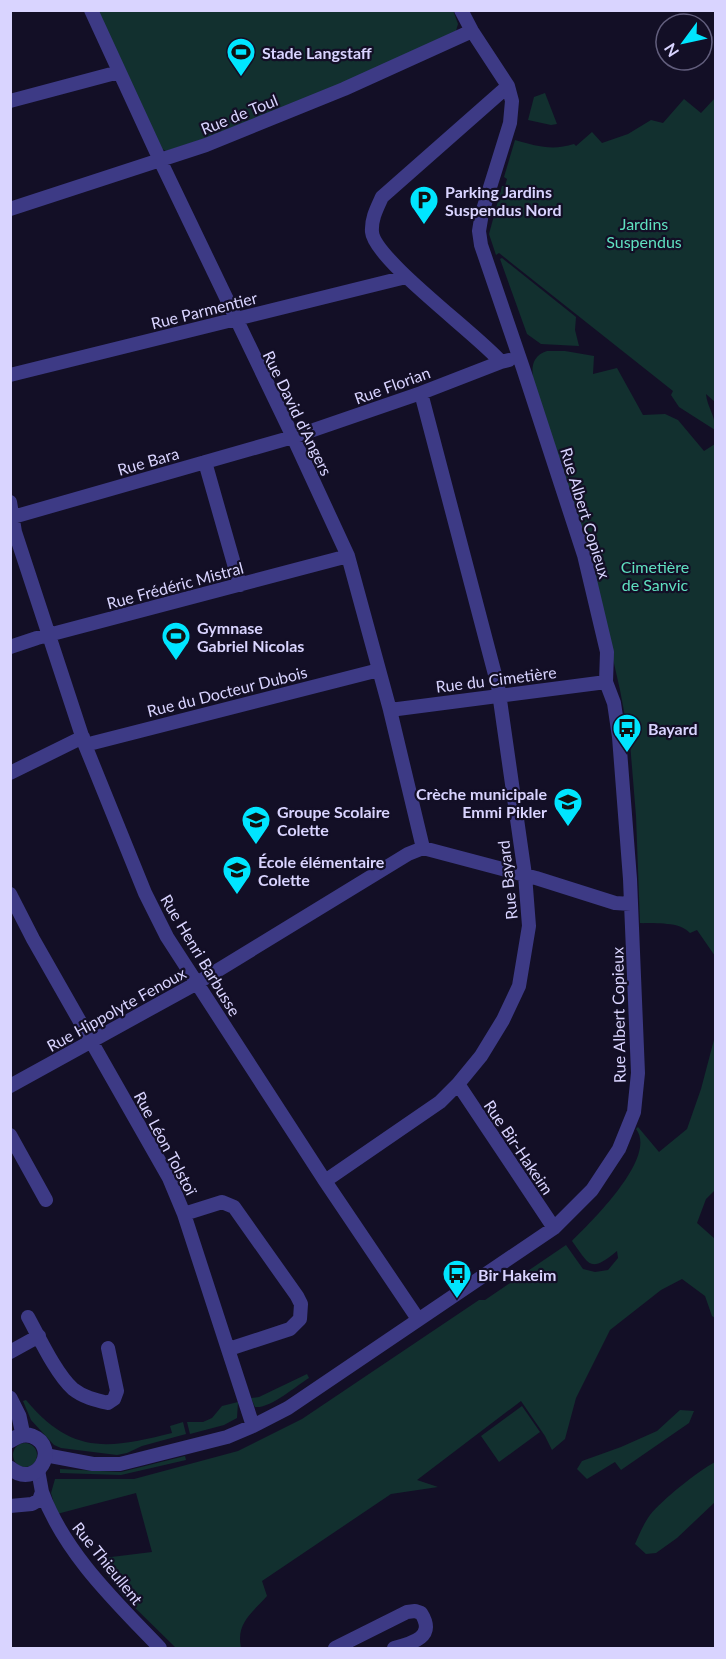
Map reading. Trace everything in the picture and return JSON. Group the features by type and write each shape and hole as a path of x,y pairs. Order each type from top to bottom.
{"street":[{"name":"Rue David d'Angers","path":"92,10 235,320 348,556 390,710 423,848"},
{"name":"Rue Albert Copieux","path":"45,1455 93,1464 120,1464 227,1437 288,1408 554,1228 591,1191 619,1149 634,1112 638,1073 631,904 619,737 614,703 606,682 607,652 584,555 481,245 479,231 513,110 508,86 461,10"},
{"name":"Rue de Toul","path":"10,209 206,145 344,89 472,31"},
{"path":"10,101 119,72"},
{"path":"508,86 382,197 375,212 372,233 382,253 406,277 489,348 501,362 520,358"},
{"name":"Rue Parmentier","path":"10,375 406,277"},
{"name":"Rue Florian","path":"293,437 422,393 501,362"},
{"name":"Rue Bayard","path":"325,1181 440,1102 486,1049 519,986 529,926 525,875 500,695 422,393"},
{"name":"Rue Bara","path":"13,517 293,437"},
{"path":"205,462 240,585"},
{"name":"Rue Henri Barbusse","path":"10,502 13,533 84,741 145,893 167,937 325,1181 418,1319"},
{"name":"Rue Frédéric Mistral","path":"10,647 348,556"},
{"name":"Rue du Docteur Dubois","path":"10,773 84,741 379,669"},
{"name":"Rue du Cimetière","path":"390,710 606,682"},
{"path":"423,848 525,875 615,903 631,904"},
{"name":"Rue Hippolyte Fenoux","path":"10,1086 197,983 408,854 423,848"},
{"name":"Rue Léon Tolstoï","path":"10,894 33,939 169,1178 184,1214 253,1426"},
{"name":"Rue Bir-Hakeim","path":"458,1084 554,1228"},
{"path":"10,1135 46,1200"},
{"path":"184,1214 222,1202 234,1207 301,1304 300,1319 296,1325 229,1349"},
{"path":"28,1317 63,1377 74,1389 91,1399 108,1403 114,1399 117,1391 108,1348"},
{"path":"10,1352 39,1336"},
{"path":"10,1398 19,1416 17,1438 29,1435 39,1440 45,1455 45,1461 38,1470 20,1474 10,1468"},
{"name":"Rue Thieullent","path":"38,1470 42,1492 66,1541 115,1601 160,1648"},
{"path":"10,1506 32,1504 39,1500 42,1492"},
{"path":"335,1648 407,1612 422,1613 427,1625 421,1638 413,1643 394,1648"}],"green space":[{"name":"Stade Langstaff","path":"453,10 458,24 456,31 277,111 166,151 160,148 98,11"},
{"path":"545,93 557,124 551,125 528,120 534,97"},
{"name":"Jardins Suspendus","path":"715,98 715,402 706,394 715,430 679,407 671,395 673,391 499,253 496,255 489,234 502,186 505,186 507,179 504,177 515,140 544,147 574,144 576,146 592,132 602,143 628,134 651,120 663,123 684,99 701,113"},
{"path":"502,258 576,317 575,330 579,346 541,344 527,334 500,259"},
{"name":"Cimetière de Sanvic","path":"547,351 565,351 594,356 593,374 617,368 643,415 665,414 678,420 704,451 715,444 715,956 697,930 690,933 674,925 640,923 636,816 630,743 590,557 534,384 533,364 538,356"},
{"path":"715,1036 715,1190 706,1199 697,1223 715,1239 715,1318 712,1316 705,1296 682,1279 661,1290 610,1330 576,1398 565,1439 552,1450 521,1401 417,1480 438,1487 391,1494 262,1581 267,1596 243,1625 241,1648 176,1648 124,1597 95,1559 152,1552 136,1493 57,1514 51,1493 55,1479 134,1479 238,1451 302,1419 479,1300 485,1300 566,1245 583,1269 595,1272 608,1270 618,1258 617,1251 601,1262 591,1264 572,1241 606,1205 630,1172 638,1156 640,1141 636,1129 638,1127 659,1152 687,1129 701,1089"},
{"path":"307,1374 309,1378 283,1396 261,1407 255,1407 251,1398 259,1397"},
{"path":"26,1400 59,1431 92,1443 129,1442 172,1433 170,1426 183,1422 186,1434 117,1455 61,1448 54,1445 31,1420 23,1401"},
{"path":"238,1402 237,1418 224,1425 190,1434 187,1422 203,1422 212,1418 222,1406"},
{"path":"522,1406 540,1432 499,1462 481,1436"},
{"path":"680,1410 694,1411 689,1423 621,1470 615,1462 587,1479 577,1469 582,1461 657,1431"},
{"path":"25,1443 30,1444 36,1450 36,1460 30,1466 25,1467 20,1466 14,1460 13,1455 14,1450 20,1444"},
{"path":"185,1456 186,1460 121,1475 60,1473 60,1469 121,1472"},
{"path":"715,1462 715,1502 677,1538 656,1553 646,1554 635,1544 650,1515 681,1486"}],"place":[{"name":"Stade Langstaff","path":"241,78"},
{"name":"Parking Jardins Suspendus Nord","path":"424,226"},
{"name":"Gymnase Gabriel Nicolas","path":"176,662"},
{"name":"Bayard","path":"627,754"},
{"name":"Crèche municipale Emmi Pikler","path":"568,828"},
{"name":"Groupe Scolaire Colette","path":"256,846"},
{"name":"École élémentaire Colette","path":"237,896"},
{"name":"Bir Hakeim","path":"457,1300"}]}
